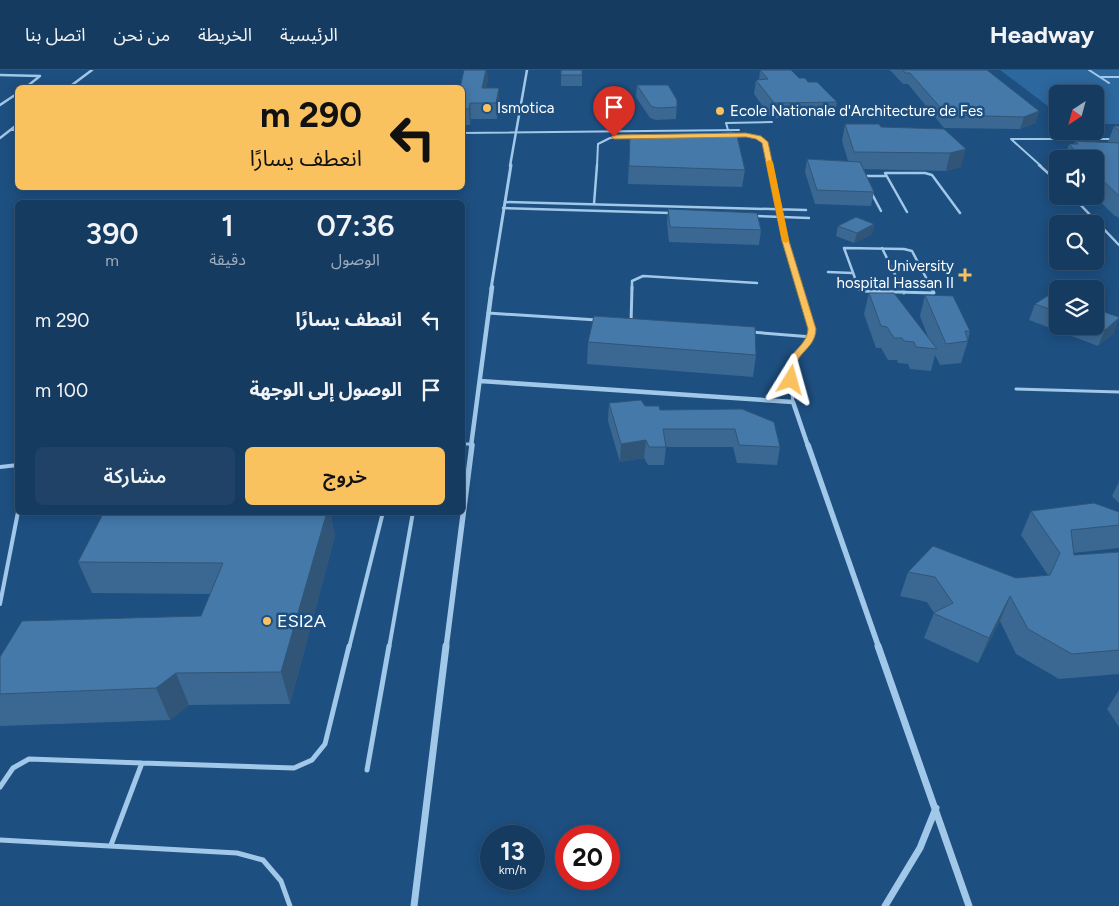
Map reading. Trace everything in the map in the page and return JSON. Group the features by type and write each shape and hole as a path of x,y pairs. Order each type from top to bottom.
{"street":[{"path":"72,85 92,70"},
{"path":"465,493 503,208 527,70"},
{"path":"0,75 40,76 29,85"},
{"path":"0,105 15,95"},
{"path":"0,138 15,126"},
{"path":"0,130 10,130"},
{"path":"480,381 793,402 969,906"},
{"path":"414,906 462,515"},
{"path":"884,906 920,848 936,808"}],"lane":[{"path":"1089,70 1109,83"},
{"path":"1100,77 1119,77"},
{"path":"728,130 726,123 772,122"},
{"path":"10,130 15,130"},
{"path":"465,133 739,130"},
{"path":"690,136 746,135 762,140 766,144 786,241 811,321 812,337 794,356 789,369 793,402"},
{"path":"594,204 598,144 610,138 634,137"},
{"path":"1049,174 1011,138 1119,138"},
{"path":"886,176 886,172 925,173 932,175 960,213"},
{"path":"864,177 867,175 886,176"},
{"path":"886,176 907,212"},
{"path":"868,186 881,212"},
{"path":"505,202 806,210"},
{"path":"574,204 574,210"},
{"path":"1081,205 1119,245"},
{"path":"503,208 673,213"},
{"path":"752,216 809,218"},
{"path":"844,248 882,248 908,249 912,251 934,292 904,293 859,290 844,248"},
{"path":"882,248 904,293"},
{"path":"828,272 852,273"},
{"path":"640,324 631,323 632,281 635,278 643,276 757,283"},
{"path":"488,313 601,320"},
{"path":"745,332 812,337"},
{"path":"1016,389 1119,392"},
{"path":"465,444 471,444"},
{"path":"0,467 15,465"},
{"path":"0,604 17,515"},
{"path":"0,787 13,768 29,759 294,768 304,766 316,757 325,744 382,515"},
{"path":"367,770 412,515"},
{"path":"111,845 142,763"},
{"path":"0,840 237,852 263,860 281,881 290,906"}],"shaded area":[{"path":"1000,70 1119,70 1119,124 1104,124 1104,85 1049,85 1049,107"}],"building":[{"path":"464,70 486,70 482,88 499,88 496,103 470,103 469,109 465,109 465,85 461,85"},
{"path":"561,70 582,70 582,75 561,75"},
{"path":"760,70 791,70 799,78 805,78 808,82 817,82 837,102 774,103 756,80 768,79"},
{"path":"903,70 987,70 1039,111 1024,117 947,115 910,73 905,73"},
{"path":"637,85 668,85 677,100 677,107 657,108 651,106"},
{"path":"845,124 879,124 881,127 944,129 966,149 950,153 854,152"},
{"path":"630,134 737,136 745,170 629,166"},
{"path":"1075,141 1119,143 1119,196 1104,182 1104,150 1075,150 1069,144 1078,144"},
{"path":"807,159 860,162 874,192 817,190"},
{"path":"668,209 757,213 761,230 670,227"},
{"path":"856,217 874,224 857,233 838,226"},
{"path":"869,293 894,293 937,349 916,347 914,342 904,341 902,338 894,338 887,327 881,326"},
{"path":"925,295 953,296 970,331 965,331 968,341 946,344"},
{"path":"1049,295 1049,309 1035,304"},
{"path":"1104,312 1119,317 1119,318 1105,330"},
{"path":"594,316 755,327 756,355 588,342"},
{"path":"641,400 645,406 659,406 660,410 742,409 774,422 780,447 739,445 735,429 663,429 666,447 649,447 646,440 621,444 609,403"},
{"path":"1094,503 1119,512 1119,525 1071,530 1074,555 1119,552 1119,650 1072,654 1028,629 1010,596 989,638 933,613 953,603 935,577 908,572 933,546 1016,578 1050,575 1060,553 1031,511"},
{"path":"102,515 326,515 281,672 176,673 156,688 0,694 0,657 22,621 201,616 223,563 78,562"}],"slow traffic":[{"path":"769,162 786,241"}],"place":[{"name":"Ismotica","path":"487,108"},
{"name":"Ecole Nationale d'Architecture de Fes","path":"720,111"},
{"name":"University hospital Hassan II","path":"965,275"},
{"name":"ESI2A","path":"267,621"}],"route":[{"path":"614,137 746,135 765,142 786,241 812,329 812,337 792,360 789,369 791,380"}]}
